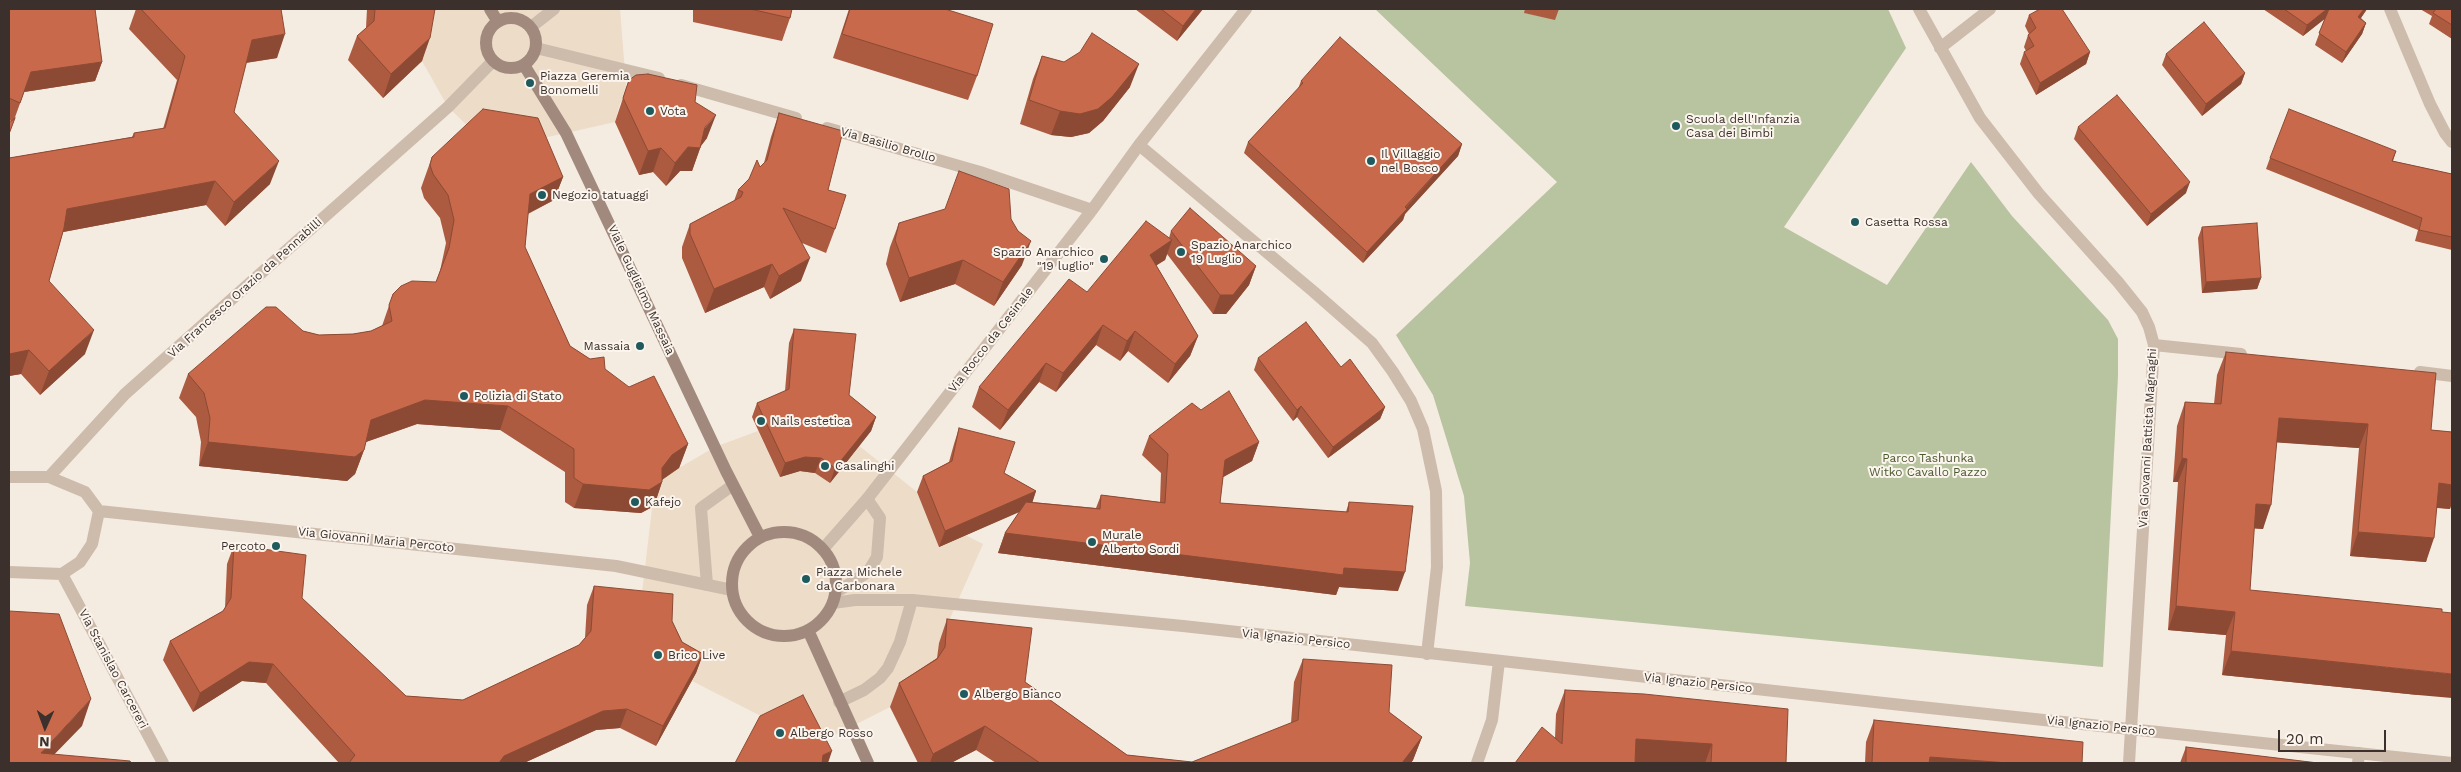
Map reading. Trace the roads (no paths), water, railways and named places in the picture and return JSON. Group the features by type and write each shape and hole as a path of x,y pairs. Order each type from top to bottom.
{"street":[{"path":"490,9 498,22"},
{"path":"531,27 554,9"},
{"name":"Via Rocco da Cesinale","path":"823,550 867,499 1246,9"},
{"name":"Via Giovanni Battista Magnaghi","path":"1919,9 1980,118 2039,194 2118,282 2142,312 2154,345 2129,763"},
{"path":"1940,48 1990,9"},
{"path":"2392,15 2430,104 2445,133 2452,142"},
{"path":"515,18 531,27 536,40 536,48 534,55 524,65 508,68 493,62 486,50 486,37 498,22 515,18"},
{"name":"Via Basilio Brollo","path":"536,48 625,68 980,172 1092,210"},
{"name":"Via Francesco Orazio da Pennabilli","path":"49,477 125,394 448,107 493,62"},
{"name":"Viale Guglielmo Massaia","path":"524,65 566,133 733,484"},
{"path":"1139,145 1372,343 1411,401 1423,429 1436,491 1437,567 1427,654"},
{"path":"2154,345 2253,355"},
{"path":"2402,370 2452,376"},
{"path":"9,477 49,477 85,492 99,510 92,544 80,562 62,574 9,572"},
{"path":"732,590 707,585 701,508 733,484 760,537"},
{"path":"834,598 834,570 830,559 807,536 784,532 760,537 736,561 732,571 732,590 742,616 755,628 763,632 784,636 808,630 819,622 834,598 868,572 877,557 880,518 867,499"},
{"name":"Via Giovanni Maria Percoto","path":"99,510 616,566 653,572 707,585"},
{"name":"Via Stanislao Carcereri","path":"62,574 164,763"},
{"path":"834,598 912,600 900,642 888,668 880,678 864,690 839,702"},
{"name":"Via Ignazio Persico","path":"912,600 1193,627 1427,654 2131,729 2358,758 2452,763"},
{"path":"808,630 868,763"},
{"path":"1477,763 1492,720 1500,661"}],"place":[{"name":"Piazza Geremia Bonomelli","path":"530,83"},
{"name":"Vota","path":"650,111"},
{"name":"Scuola dell'Infanzia Casa dei Bimbi","path":"1676,126"},
{"name":"Il Villaggio nel Bosco","path":"1371,161"},
{"name":"Negozio tatuaggi","path":"542,195"},
{"name":"Casetta Rossa","path":"1855,222"},
{"name":"Spazio Anarchico 19 Luglio","path":"1181,252"},
{"name":"Spazio Anarchico \"19 luglio\"","path":"1104,259"},
{"name":"Massaia","path":"640,346"},
{"name":"Polizia di Stato","path":"464,396"},
{"name":"Nails estetica","path":"761,421"},
{"name":"Casalinghi","path":"825,466"},
{"name":"Kafejo","path":"635,502"},
{"name":"Murale Alberto Sordi","path":"1092,542"},
{"name":"Percoto","path":"276,546"},
{"name":"Piazza Michele da Carbonara","path":"806,579"},
{"name":"Brico Live","path":"658,655"},
{"name":"Albergo Bianco","path":"964,694"},
{"name":"Albergo Rosso","path":"780,733"}],"park label":[{"name":"Parco Tashunka Witko Cavallo Pazzo","path":"1928,465"}]}
